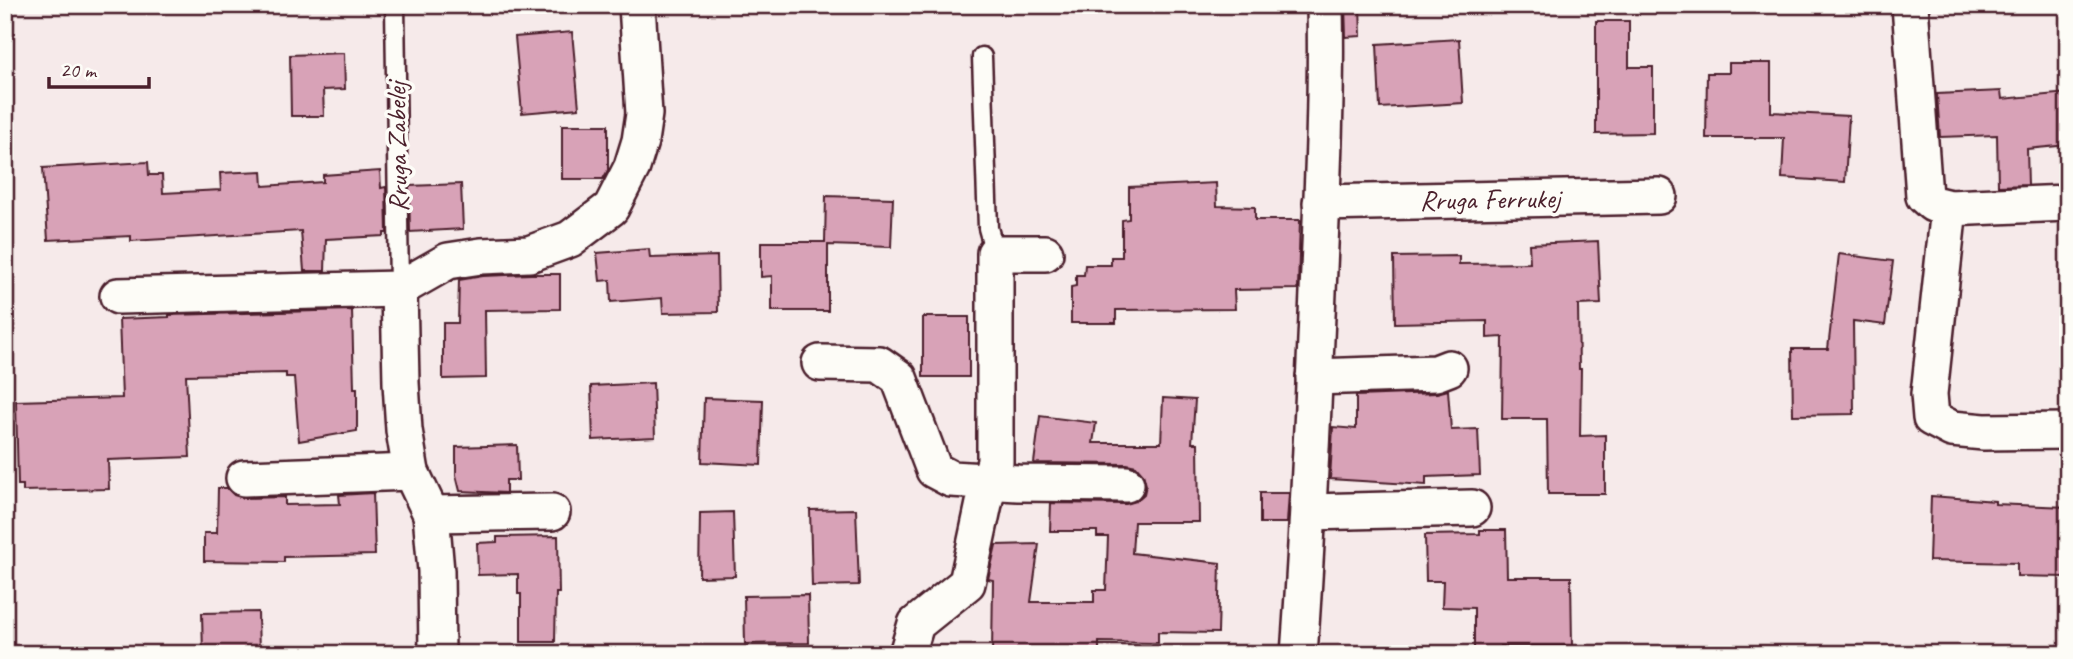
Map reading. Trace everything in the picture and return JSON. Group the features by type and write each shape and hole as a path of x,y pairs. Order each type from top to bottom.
{"street":[{"path":"118,296 400,289 448,261 481,256 529,254 570,239 611,208 632,167 640,141 644,114 637,5"},
{"path":"1299,654 1309,512 1326,63 1325,5"},
{"path":"1910,5 1924,196 1933,204 1949,208 2068,203"},
{"name":"Rruga Ferrukej","path":"1321,203 1659,196"},
{"path":"1949,208 1929,394 1931,418 1952,429 1984,432 2068,431"},
{"path":"908,654 916,624 967,583 995,462 995,253 1045,253"},
{"name":"Rruga Zabelej","path":"400,289 404,430 411,472 431,514 436,571 437,654"},
{"path":"820,363 880,364 899,378 934,470 951,479 1126,484"},
{"path":"1314,377 1436,373 1449,368"},
{"path":"244,478 411,472"},
{"path":"1309,512 1472,508"},
{"path":"431,514 552,512"}],"lane":[{"name":"Rruga Zabelej","path":"395,5 400,289"},
{"path":"982,57 988,229 995,253"}],"building":[{"path":"1345,5 1360,5 1361,36 1346,37"},
{"path":"1596,21 1629,21 1629,67 1653,67 1653,133 1596,134"},
{"path":"572,32 579,108 522,113 515,37"},
{"path":"1459,39 1463,103 1380,108 1377,44"},
{"path":"344,53 345,89 323,90 324,116 291,116 290,55"},
{"path":"1729,63 1771,63 1771,112 1849,116 1845,182 1782,178 1784,138 1706,138 1707,73 1729,73"},
{"path":"2001,91 2002,99 2068,93 2068,145 2027,149 2028,185 1998,186 1997,135 1940,137 1937,94"},
{"path":"562,125 608,125 608,170 603,179 562,179"},
{"path":"148,162 149,175 162,175 163,193 221,190 220,173 262,171 263,186 323,182 323,175 380,171 381,188 386,187 387,233 384,233 384,236 326,239 325,271 304,271 301,231 131,241 131,236 48,240 43,168"},
{"path":"1216,183 1217,206 1255,207 1255,220 1300,220 1298,289 1234,290 1235,309 1116,310 1116,323 1071,323 1071,287 1076,286 1076,275 1084,275 1085,265 1111,265 1111,257 1122,257 1122,220 1129,219 1129,187"},
{"path":"461,184 463,229 410,232 409,186"},
{"path":"826,196 893,198 891,247 828,245 828,311 772,311 772,276 761,277 761,242 825,242"},
{"path":"1598,241 1601,304 1578,305 1580,436 1605,435 1605,494 1548,494 1547,419 1502,419 1503,337 1487,338 1487,321 1395,323 1394,257 1459,256 1459,264 1530,263 1529,244"},
{"path":"649,249 650,258 717,256 718,312 663,313 662,298 611,302 610,280 600,281 597,253"},
{"path":"1839,254 1893,261 1885,325 1853,321 1854,414 1793,415 1792,349 1828,349"},
{"path":"560,274 560,309 485,310 486,378 443,379 443,323 458,323 459,280"},
{"path":"352,310 357,431 299,441 294,377 286,377 286,373 186,375 190,457 108,460 109,489 23,491 23,485 18,485 16,401 122,398 119,319"},
{"path":"923,317 969,317 969,377 923,377"},
{"path":"653,383 655,437 593,440 591,386"},
{"path":"1448,390 1451,430 1478,429 1480,475 1426,477 1426,485 1330,479 1333,427 1356,429 1356,396 1437,393"},
{"path":"704,398 763,400 761,465 702,462"},
{"path":"1163,398 1195,400 1192,443 1198,443 1199,522 1134,522 1132,553 1220,563 1218,633 1158,632 1158,643 1099,642 1099,654 992,654 993,580 988,579 996,545 1039,544 1031,602 1094,602 1094,590 1106,590 1108,537 1097,537 1097,531 1050,531 1051,503 1126,504 1136,501 1144,494 1146,485 1143,474 1136,466 1127,464 1034,463 1040,416 1096,423 1093,443 1161,443"},
{"path":"517,445 518,480 506,480 506,493 460,491 456,475 456,447"},
{"path":"218,488 227,488 234,495 244,498 285,497 285,505 340,504 339,495 373,493 375,555 284,557 284,562 204,561 204,533 217,533"},
{"path":"1260,493 1289,493 1287,523 1260,523"},
{"path":"1931,496 1995,501 1995,504 2068,507 2068,577 2017,576 2017,563 1929,561"},
{"path":"856,509 859,585 812,586 810,510"},
{"path":"733,512 735,576 699,577 700,513"},
{"path":"1480,530 1506,530 1507,577 1571,577 1572,646 1500,646 1500,653 1474,652 1474,608 1442,607 1443,581 1426,581 1425,535 1480,534"},
{"path":"558,536 559,593 556,593 555,642 521,642 521,594 518,594 518,574 478,575 477,543 497,542 497,537"},
{"path":"808,595 809,643 745,644 744,596"},
{"path":"258,612 259,654 203,654 202,613"}]}
